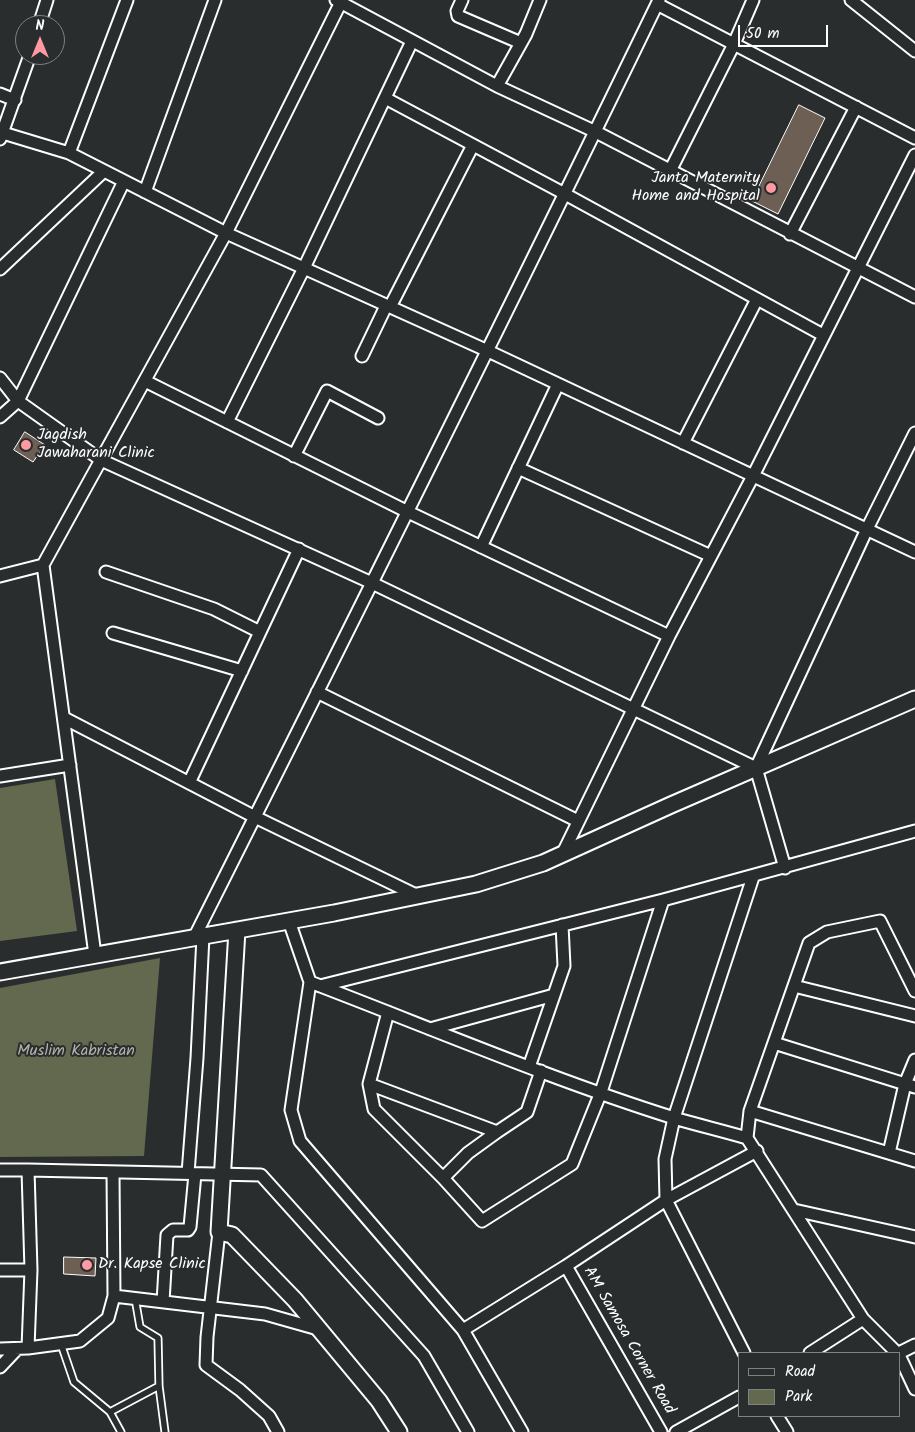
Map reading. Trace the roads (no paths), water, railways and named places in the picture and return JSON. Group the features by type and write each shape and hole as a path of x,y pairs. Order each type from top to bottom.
{"main road":[{"path":"0,972 289,921 476,884 543,863 915,699"},
{"path":"238,930 219,1232 232,1235 295,1300 379,1401 399,1432"}],"street":[{"path":"42,15 47,0"},
{"path":"69,153 127,0"},
{"path":"145,192 215,0"},
{"path":"462,0 457,11 458,16 521,43"},
{"path":"497,86 521,43 540,0"},
{"path":"670,171 734,44 753,0"},
{"path":"852,0 915,51"},
{"path":"95,955 44,566 226,233 339,1 497,86 596,132 915,297"},
{"path":"163,1302 167,1234 173,1230 188,1230 190,1227 197,1058 198,937 254,817 566,194 658,2 734,44 915,138"},
{"path":"228,422 412,41"},
{"path":"27,65 2,136 69,153 226,233 488,351 915,552"},
{"path":"0,94 15,100"},
{"path":"385,98 566,194 823,335"},
{"path":"790,234 856,107"},
{"path":"362,356 473,145"},
{"path":"562,854 669,636 753,476 856,268 915,155"},
{"path":"0,269 104,172"},
{"path":"0,417 18,401 124,181"},
{"path":"683,443 757,299"},
{"path":"0,378 18,401 101,460 372,583 756,768"},
{"path":"145,381 408,512 669,636"},
{"path":"481,547 558,384"},
{"path":"294,456 327,391 378,418"},
{"path":"785,868 756,768 867,529 915,433"},
{"path":"518,468 711,556"},
{"path":"189,783 299,549"},
{"path":"0,576 44,566"},
{"path":"106,572 214,609 260,632"},
{"path":"113,632 242,671"},
{"path":"317,692 578,821"},
{"path":"64,718 254,817 418,896"},
{"path":"0,776 70,765"},
{"path":"315,984 663,900 753,877 915,831"},
{"path":"743,1352 666,1200 665,1159 674,1118 753,877"},
{"path":"388,1012 370,1084 374,1109 443,1178 482,1221 572,1164 601,1092 663,900"},
{"path":"289,921 315,984 291,1110 300,1141 463,1330 522,1432"},
{"path":"747,1138 750,1111 809,943 827,932 880,921 915,991"},
{"path":"529,1067 564,966 562,925"},
{"path":"315,984 529,1067 674,1118 747,1138 864,1319 896,1352"},
{"path":"794,986 915,1016"},
{"path":"430,1028 554,995"},
{"path":"774,1043 910,1086"},
{"path":"889,1153 910,1086 915,1060"},
{"path":"443,1178 468,1153 527,1112 542,1071"},
{"path":"370,1084 497,1132"},
{"path":"750,1111 915,1161"},
{"path":"463,1330 566,1266 666,1200 757,1151"},
{"path":"0,1170 261,1175 424,1356 468,1432"},
{"path":"0,1367 23,1349 30,1270 28,1170"},
{"path":"0,1349 23,1349 80,1341 108,1318 114,1296 113,1172"},
{"path":"794,1210 915,1237"},
{"path":"219,1232 206,1365 240,1390 269,1416 278,1432"},
{"name":"AM Samosa Corner Road","path":"566,1266 661,1432"},
{"path":"0,1270 30,1270"},
{"path":"114,1296 265,1314 318,1329"},
{"path":"812,1352 864,1319"},
{"path":"900,1353 915,1345"},
{"path":"900,1358 915,1389"},
{"path":"676,1432 738,1398"},
{"path":"778,1417 787,1432"}],"lane":[{"path":"135,1298 140,1327 158,1338 159,1386 165,1432"},
{"path":"61,1344 74,1382 110,1412 121,1432"},
{"path":"110,1412 159,1386"}],"place":[{"name":"Janta Maternity Home and Hospital","path":"771,188"},
{"name":"Jagdish Jawaharani Clinic","path":"26,445"},
{"name":"Dr. Kapse Clinic","path":"87,1265"}],"park label":[{"name":"Muslim Kabristan","path":"76,1052"}]}
